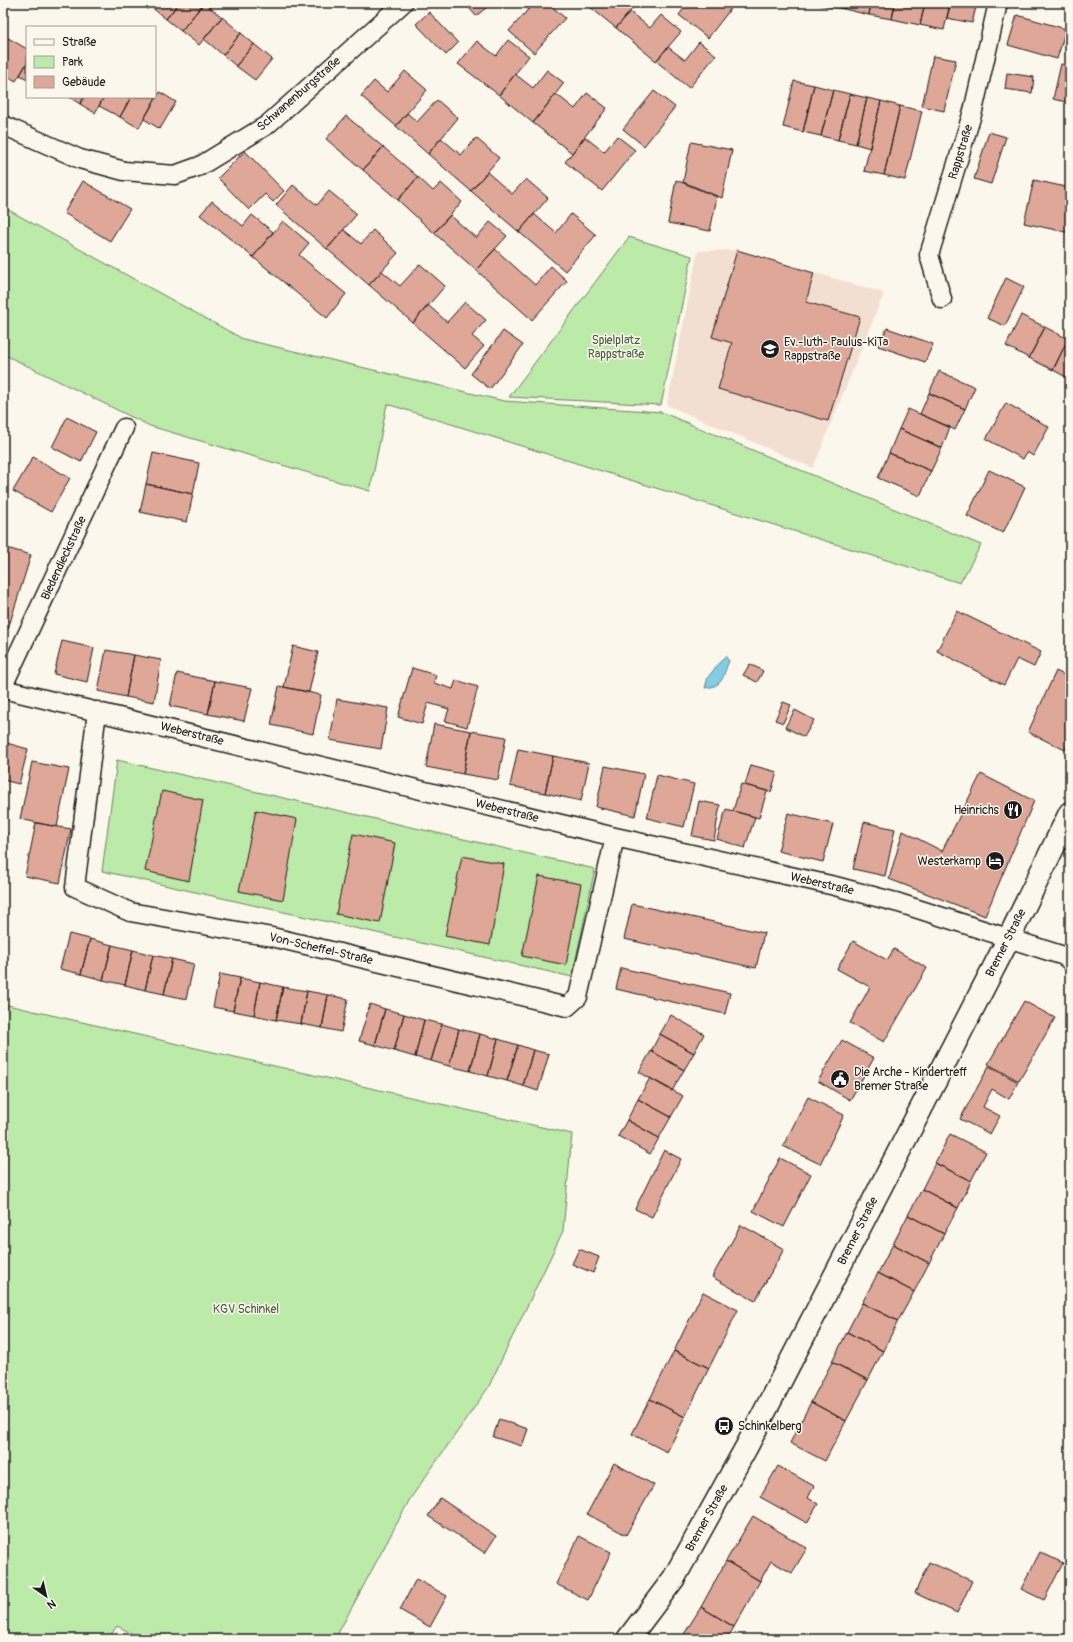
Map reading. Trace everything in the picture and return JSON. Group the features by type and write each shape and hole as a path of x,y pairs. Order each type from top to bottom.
{"main road":[{"name":"Bremer Straße","path":"628,1639 674,1578 747,1446 1009,938 1070,813"}],"street":[{"name":"Schwanenburgstraße","path":"3,125 80,159 124,171 175,175 205,163 267,124 403,3"},
{"name":"Rappstraße","path":"942,298 929,255 973,111 998,3"},
{"name":"Biedendieckstraße","path":"3,688 124,428"},
{"name":"Weberstraße","path":"3,688 615,837 835,886 899,903 1009,938 1064,956 1070,961"},
{"name":"Von-Scheffel-Straße","path":"98,711 75,887 130,912 272,937 567,1007 578,997 615,837"}],"shaded area":[{"name":"Ev.-luth- Paulus-KiTa Rappstraße","path":"737,250 884,293 813,468 667,405 698,251"}],"green space":[{"path":"3,207 243,339 504,401 661,412 981,545 960,583 387,404 370,491 150,426 3,354"},
{"name":"Spielplatz Rappstraße","path":"629,237 692,256 661,405 509,397"},
{"path":"117,760 595,869 572,977 102,871"},
{"name":"KGV Schinkel","path":"3,1004 572,1134 563,1231 488,1388 410,1499 335,1639 144,1639 117,1626 108,1639 3,1639"}],"water":[{"path":"725,656 729,661 720,683 705,688 708,677"}],"building":[{"path":"140,3 153,3 148,9"},
{"path":"153,3 179,3 166,19 150,6"},
{"path":"179,3 204,3 181,31 166,19"},
{"path":"204,3 222,17 199,45 181,31"},
{"path":"465,3 492,3 476,16"},
{"path":"534,3 548,3 565,18 534,53 509,31"},
{"path":"585,3 637,3 616,28"},
{"path":"688,3 735,3 708,38 679,15"},
{"path":"820,3 845,3 844,9 819,5"},
{"path":"845,3 871,3 869,15 844,9"},
{"path":"871,3 895,3 892,19 869,15"},
{"path":"895,3 925,3 920,25 892,19"},
{"path":"925,3 950,3 944,30 920,25"},
{"path":"951,3 977,3 972,23 947,18"},
{"path":"429,12 458,43 446,55 416,24"},
{"path":"630,12 650,28 661,15 681,32 656,61 616,28"},
{"path":"1017,15 1066,29 1057,59 1008,45"},
{"path":"222,17 241,33 223,55 204,39"},
{"path":"241,33 254,44 236,66 223,55"},
{"path":"3,35 26,48 26,65 16,81 3,74"},
{"path":"508,40 529,56 499,95 458,64 477,41 496,56"},
{"path":"699,42 716,55 689,88 656,61 668,47 685,60"},
{"path":"254,44 272,59 255,80 236,66"},
{"path":"933,56 956,60 944,111 922,106"},
{"path":"1061,64 1070,66 1070,103 1053,99"},
{"path":"26,65 26,78 20,75"},
{"path":"547,70 564,83 533,123 499,95 515,74 533,88"},
{"path":"405,71 427,90 396,126 361,96 374,81 387,92"},
{"path":"1007,73 1034,77 1032,93 1005,89"},
{"path":"794,81 814,85 803,132 783,127"},
{"path":"814,85 833,90 821,136 803,132"},
{"path":"833,90 850,94 838,140 821,136"},
{"path":"654,91 675,107 644,146 623,129"},
{"path":"160,92 176,102 160,129 144,119"},
{"path":"587,93 607,108 572,153 533,123 556,94 575,109"},
{"path":"850,94 867,98 856,144 838,140"},
{"path":"71,98 83,98 80,104"},
{"path":"83,98 103,98 95,113 80,104"},
{"path":"103,98 130,98 120,117 99,106"},
{"path":"130,98 155,98 139,128 120,117"},
{"path":"867,98 881,101 870,148 856,144"},
{"path":"437,100 458,118 428,154 396,126 407,113 417,122"},
{"path":"881,101 900,106 884,175 864,171"},
{"path":"900,106 922,111 905,180 884,175"},
{"path":"346,116 383,147 363,170 326,139"},
{"path":"989,132 1006,137 991,184 974,179"},
{"path":"617,136 635,150 602,191 565,162 585,137 604,152"},
{"path":"441,138 461,155 476,138 499,158 471,191 428,154"},
{"path":"691,142 732,150 722,198 683,182"},
{"path":"383,147 418,177 398,200 363,170"},
{"path":"245,151 284,191 273,202 265,194 249,210 218,178"},
{"path":"487,172 512,194 526,179 548,198 519,232 471,191"},
{"path":"418,177 433,191 441,183 462,202 434,233 398,200"},
{"path":"676,180 717,197 710,231 668,223"},
{"path":"1034,180 1070,188 1070,233 1024,223"},
{"path":"83,181 130,209 110,241 64,213"},
{"path":"293,185 317,205 329,191 357,214 327,249 276,205"},
{"path":"212,201 243,226 252,215 273,232 253,257 200,215"},
{"path":"534,214 556,233 571,214 596,235 565,271 519,232"},
{"path":"450,215 476,238 490,222 507,236 476,270 434,233"},
{"path":"283,221 309,243 299,255 346,294 327,318 253,257"},
{"path":"344,230 361,244 373,230 398,253 369,285 327,249"},
{"path":"495,249 535,285 551,266 567,281 532,320 476,270"},
{"path":"737,250 814,273 806,302 860,317 828,421 718,389 732,343 712,337"},
{"path":"420,264 445,286 413,323 369,285 382,271 400,286"},
{"path":"1006,278 1024,287 1005,326 987,318"},
{"path":"465,302 486,320 472,336 484,346 465,368 413,323 428,305 447,322"},
{"path":"1021,315 1045,327 1029,358 1006,346"},
{"path":"1045,327 1068,339 1053,370 1029,358"},
{"path":"887,328 933,344 925,362 878,346"},
{"path":"503,331 523,345 490,389 471,374"},
{"path":"1068,339 1070,340 1070,379 1053,370"},
{"path":"939,371 975,387 965,409 929,393"},
{"path":"929,393 965,409 955,430 920,414"},
{"path":"1006,403 1049,427 1033,456 1027,452 1023,459 986,439"},
{"path":"908,409 950,427 942,448 899,429"},
{"path":"67,417 96,432 81,462 52,447"},
{"path":"899,429 942,448 931,471 889,453"},
{"path":"153,453 199,463 193,494 146,484"},
{"path":"889,453 931,471 920,496 878,478"},
{"path":"33,457 70,478 51,512 13,491"},
{"path":"989,470 1025,487 1003,533 967,516"},
{"path":"146,484 193,494 187,522 140,512"},
{"path":"3,547 31,555 8,629 3,628"},
{"path":"957,611 1041,652 1034,667 1017,659 1004,685 937,651"},
{"path":"62,641 94,648 87,682 54,674"},
{"path":"293,646 318,652 309,692 284,687"},
{"path":"106,650 134,655 126,697 98,691"},
{"path":"134,655 161,660 154,702 126,697"},
{"path":"750,664 763,671 757,682 743,675"},
{"path":"412,668 436,675 434,683 453,689 456,680 478,687 467,727 445,721 449,709 428,703 422,724 398,717"},
{"path":"1056,671 1070,678 1070,740 1065,750 1028,732"},
{"path":"177,673 215,681 208,714 170,706"},
{"path":"215,681 252,688 244,721 208,714"},
{"path":"279,686 321,695 313,734 271,725"},
{"path":"337,699 388,708 381,749 330,740"},
{"path":"783,702 791,705 783,723 775,720"},
{"path":"795,710 814,720 804,737 785,727"},
{"path":"434,724 471,731 463,774 426,767"},
{"path":"471,731 506,737 498,780 463,774"},
{"path":"3,742 28,749 19,784 3,780"},
{"path":"518,749 553,756 545,793 510,786"},
{"path":"553,756 589,763 581,801 545,793"},
{"path":"32,762 69,769 57,827 20,819"},
{"path":"751,765 777,772 771,792 745,785"},
{"path":"605,766 644,774 635,816 596,807"},
{"path":"981,774 1034,801 985,916 889,879 903,831 942,851"},
{"path":"657,775 694,784 684,827 647,818"},
{"path":"741,784 767,791 759,818 733,811"},
{"path":"162,791 203,800 189,881 145,871"},
{"path":"699,801 720,805 714,840 692,836"},
{"path":"726,809 755,817 745,848 717,839"},
{"path":"256,810 297,819 283,900 239,891"},
{"path":"788,813 833,824 823,862 778,851"},
{"path":"864,822 895,829 885,876 853,869"},
{"path":"36,823 71,829 60,883 25,876"},
{"path":"3,832 7,833 4,856 3,856"},
{"path":"353,834 395,843 380,923 336,914"},
{"path":"462,856 504,864 490,945 445,936"},
{"path":"539,876 581,884 566,965 522,956"},
{"path":"632,904 764,933 756,968 624,939"},
{"path":"69,934 90,939 81,974 60,969"},
{"path":"90,939 112,945 103,980 81,974"},
{"path":"853,941 887,960 894,949 927,968 884,1042 850,1023 870,987 837,969"},
{"path":"112,945 133,950 125,985 103,980"},
{"path":"133,950 153,955 145,990 125,985"},
{"path":"153,955 172,959 164,994 145,990"},
{"path":"172,959 194,964 186,999 164,994"},
{"path":"621,968 730,993 725,1014 616,989"},
{"path":"220,974 240,978 233,1011 213,1007"},
{"path":"240,978 260,982 254,1015 233,1011"},
{"path":"260,982 283,987 276,1020 254,1015"},
{"path":"283,987 307,991 301,1024 276,1020"},
{"path":"307,991 328,995 322,1028 301,1024"},
{"path":"328,995 348,999 341,1032 322,1028"},
{"path":"1024,1001 1055,1018 1019,1081 988,1064"},
{"path":"370,1004 385,1009 375,1045 359,1041"},
{"path":"385,1009 404,1014 394,1051 375,1045"},
{"path":"404,1014 424,1020 415,1057 394,1051"},
{"path":"671,1015 704,1034 694,1053 660,1034"},
{"path":"424,1020 442,1024 431,1061 415,1057"},
{"path":"442,1024 459,1029 449,1066 431,1061"},
{"path":"459,1029 480,1034 470,1071 449,1066"},
{"path":"480,1034 498,1039 488,1076 470,1071"},
{"path":"660,1034 694,1053 684,1070 651,1051"},
{"path":"498,1039 518,1045 507,1081 488,1076"},
{"path":"842,1040 874,1058 850,1100 818,1081"},
{"path":"518,1045 533,1050 523,1086 507,1081"},
{"path":"533,1050 549,1054 538,1091 523,1086"},
{"path":"651,1051 684,1070 672,1091 639,1072"},
{"path":"989,1066 1018,1082 1009,1099 992,1089 983,1107 1000,1116 990,1134 960,1119"},
{"path":"650,1078 683,1096 671,1117 638,1099"},
{"path":"808,1097 844,1115 820,1164 783,1146"},
{"path":"638,1099 671,1117 659,1138 627,1120"},
{"path":"627,1120 659,1138 650,1154 618,1136"},
{"path":"950,1134 986,1152 971,1181 935,1163"},
{"path":"664,1150 681,1159 652,1217 635,1209"},
{"path":"780,1158 811,1174 784,1227 753,1211"},
{"path":"935,1163 971,1181 958,1208 922,1189"},
{"path":"922,1189 958,1208 944,1234 908,1215"},
{"path":"908,1215 944,1234 929,1263 893,1244"},
{"path":"741,1225 784,1249 755,1301 712,1277"},
{"path":"893,1244 929,1263 914,1292 878,1273"},
{"path":"579,1249 599,1257 593,1273 572,1264"},
{"path":"878,1273 914,1292 898,1321 862,1303"},
{"path":"703,1292 738,1310 709,1368 674,1351"},
{"path":"862,1303 898,1321 883,1351 847,1332"},
{"path":"847,1332 883,1351 868,1380 832,1362"},
{"path":"674,1351 709,1368 685,1417 650,1399"},
{"path":"832,1362 868,1380 846,1421 811,1402"},
{"path":"650,1399 685,1417 667,1452 632,1434"},
{"path":"811,1402 846,1421 825,1461 790,1443"},
{"path":"499,1419 528,1429 522,1446 493,1437"},
{"path":"614,1463 654,1485 626,1535 587,1514"},
{"path":"778,1466 814,1486 808,1498 818,1504 807,1523 760,1497"},
{"path":"440,1498 496,1536 485,1553 428,1516"},
{"path":"753,1516 807,1548 792,1573 771,1561 760,1581 726,1561"},
{"path":"579,1536 611,1552 588,1600 556,1584"},
{"path":"1040,1552 1063,1563 1044,1600 1021,1589"},
{"path":"726,1561 760,1581 734,1627 701,1607"},
{"path":"929,1562 972,1581 957,1613 915,1593"},
{"path":"416,1579 447,1596 430,1627 400,1610"},
{"path":"701,1607 734,1627 727,1639 681,1639"}],"place":[{"name":"Ev.-luth- Paulus-KiTa Rappstraße","path":"770,349"},
{"name":"Heinrichs","path":"1013,810"},
{"name":"Westerkamp","path":"995,861"},
{"name":"Die Arche - Kindertreff Bremer Straße","path":"840,1079"},
{"name":"Schinkelberg","path":"724,1426"}]}
